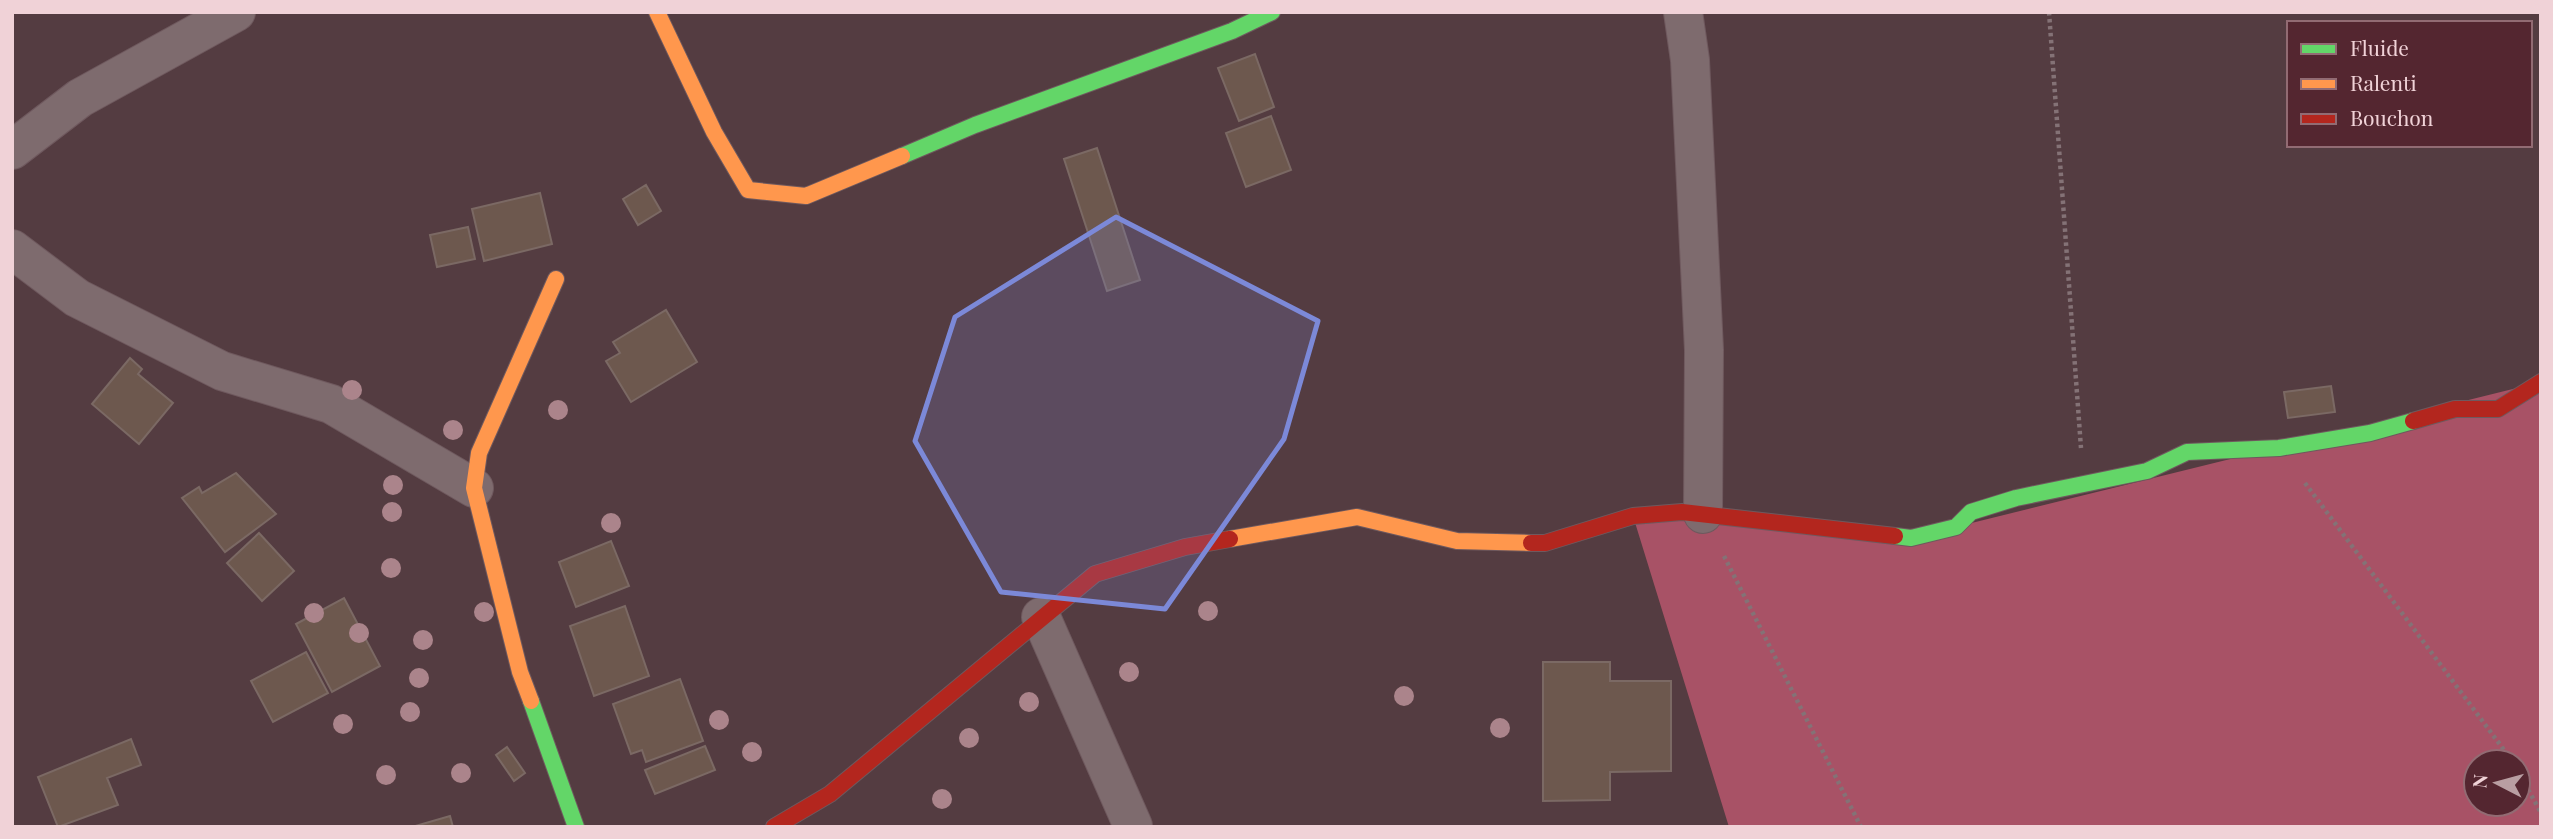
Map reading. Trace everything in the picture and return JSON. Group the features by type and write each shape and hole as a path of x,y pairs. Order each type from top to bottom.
{"street":[{"path":"12,150 80,98 236,12"},
{"path":"657,12 713,132 748,190 806,196 975,125 1231,31 1272,12"},
{"path":"1683,12 1690,60 1704,350 1703,514"},
{"path":"12,249 77,298 222,371 331,404 474,488"},
{"path":"556,279 479,453 474,488 520,672 576,827"},
{"path":"774,827 830,794 1095,574 1185,547 1357,517 1457,541 1545,543 1633,516 1682,512 1911,538 1956,527 1971,512 2016,498 2147,471 2187,452 2279,448 2370,433 2455,409 2498,409 2541,382"},
{"path":"1041,617 1133,826"}],"path":[{"path":"2049,12 2084,484"},
{"path":"2279,448 2503,748"},
{"path":"1703,514 1861,827"},
{"path":"2532,797 2541,813"}],"highlighted area":[{"path":"1116,217 1318,321 1284,439 1165,609 1001,592 915,441 955,317"}],"shaded area":[{"path":"2541,382 2541,827 1729,827 1633,516 1911,538"}],"building":[{"path":"1255,54 1274,107 1239,121 1218,68"},
{"path":"1271,116 1291,170 1246,187 1226,133"},
{"path":"1097,148 1140,280 1107,291 1064,159"},
{"path":"646,185 661,211 638,225 623,199"},
{"path":"540,193 552,244 484,261 472,209"},
{"path":"468,227 475,259 437,267 430,235"},
{"path":"666,310 697,362 631,402 606,361 620,353 613,342"},
{"path":"130,358 142,369 138,374 173,403 139,444 92,404"},
{"path":"2331,386 2335,412 2288,418 2284,392"},
{"path":"236,473 276,514 225,552 182,498 199,487 202,493"},
{"path":"259,533 294,571 262,601 227,563"},
{"path":"611,541 629,586 576,607 559,562"},
{"path":"344,598 380,666 332,692 296,624"},
{"path":"625,606 649,676 594,696 570,626"},
{"path":"306,652 328,693 273,722 251,681"},
{"path":"1543,662 1610,662 1610,681 1671,681 1671,771 1610,772 1610,800 1543,801"},
{"path":"680,679 703,741 646,762 642,750 631,754 613,704"},
{"path":"131,739 141,765 107,778 118,805 58,827 38,777"},
{"path":"705,746 715,770 655,794 645,770"},
{"path":"507,747 525,773 514,781 496,755"},
{"path":"450,816 453,827 412,827"}],"traffic: fast":[{"path":"902,156 975,125 1232,31 1272,12"},
{"path":"1895,536 1911,538 1956,527 1971,512 2016,498 2147,471 2187,452 2279,448 2370,433 2413,421"},
{"path":"531,701 576,827"}],"traffic: slow":[{"path":"657,12 714,132 748,190 806,196 902,156"},
{"path":"531,701 520,672 474,488 479,453 556,279"},
{"path":"1230,539 1357,517 1457,541 1531,543"}],"traffic: jam":[{"path":"2413,421 2455,409 2498,409 2541,382"},
{"path":"1531,543 1545,543 1633,516 1682,512 1895,536"},
{"path":"774,827 830,794 1095,574 1185,547 1230,539"}]}
